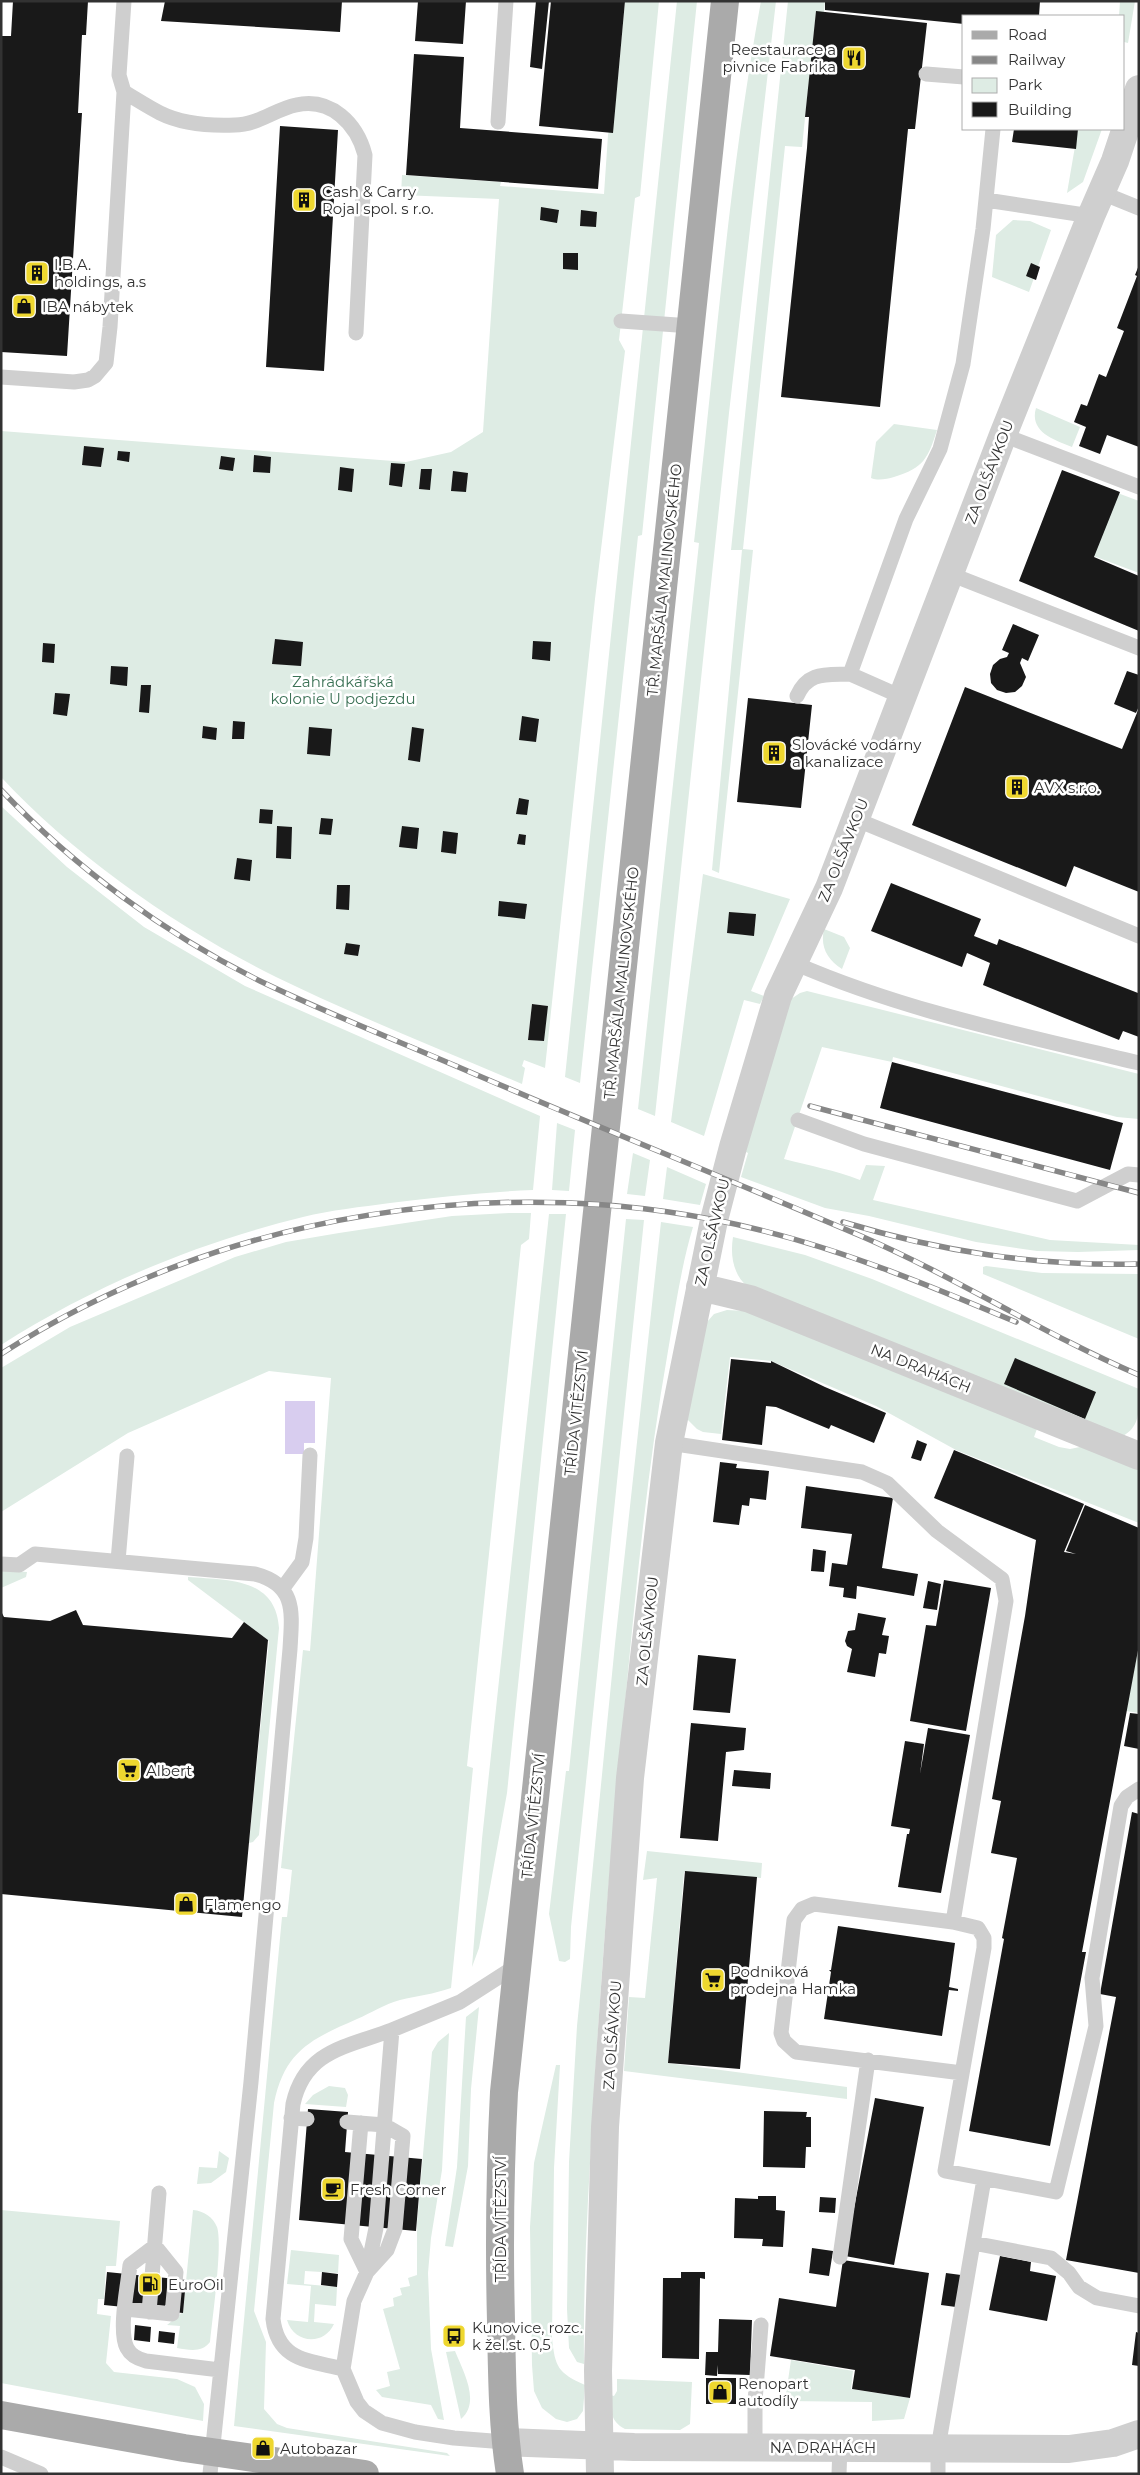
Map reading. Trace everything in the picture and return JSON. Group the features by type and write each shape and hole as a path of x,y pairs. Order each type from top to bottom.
{"main road":[{"name":"TŘ. MARŠÁLA MALINOVSKÉHO","path":"603,1159 725,1"},
{"name":"TŘÍDA VÍTĚZSTVÍ","path":"510,2474 505,2442 499,2211 504,2092 603,1159"},
{"path":"1,2415 184,2448 365,2474"}],"street":[{"name":"ZA OLŠÁVKOU","path":"600,2474 599,2294 606,2118 630,1778 669,1443 714,1220 733,1147 778,996 829,888 1003,435 1127,128 1139,89"},
{"name":"NA DRAHÁCH","path":"700,1288 750,1299 1139,1456"},
{"name":"NA DRAHÁCH","path":"505,2442 599,2446 840,2447 938,2461 1113,2443 1139,2434"}],"lane":[{"path":"1,377 80,382 95,376 106,363 110,327 124,92 119,75 124,1"},
{"path":"498,122 506,1"},
{"path":"926,74 962,77"},
{"path":"124,92 162,114 200,124 237,125 296,105 312,104 337,112 348,121 357,133 365,156 356,333"},
{"path":"850,674 906,519 940,449 963,364 986,200 993,130"},
{"path":"986,200 1139,208"},
{"path":"621,321 691,326"},
{"path":"1003,435 1139,487"},
{"path":"950,574 1139,648"},
{"path":"797,696 802,683 818,675 850,674 902,697"},
{"path":"855,819 1139,936"},
{"path":"794,963 839,982 915,1008 1139,1063"},
{"path":"798,1120 864,1144 1077,1200 1128,1174 1139,1175"},
{"path":"669,1443 862,1472 879,1478 896,1490 937,1531 1002,1579 1006,1601 954,1922"},
{"path":"283,1588 302,1562 310,1455"},
{"path":"118,1562 127,1456"},
{"path":"1,1564 19,1565 35,1554 256,1574 277,1582 288,1597 291,1612 290,1649 250,2082 211,2466 232,2461"},
{"path":"962,2073 796,2052 784,2041 782,2026 794,1920 797,1914 806,1906 814,1904 974,1926 984,1938 984,1948 945,2171 1056,2192 1096,2026 1092,1978 1121,1806 1127,1797 1139,1789"},
{"path":"343,2369 294,2356 286,2350 275,2336 273,2319 291,2118 297,2087 304,2073 327,2054 460,2002 516,1966"},
{"path":"392,2030 376,2228 367,2272 354,2301 343,2369 357,2402 364,2411 382,2422 415,2432 454,2438 505,2442"},
{"path":"840,2257 868,2060"},
{"path":"291,2118 307,2119"},
{"path":"367,2272 351,2239 354,2123 384,2125"},
{"path":"938,2461 984,2179"},
{"path":"149,2312 159,2193"},
{"path":"973,2243 1051,2258 1069,2273 1079,2286 1097,2298 1139,2306"},
{"path":"155,2246 130,2265 124,2339 127,2349 139,2359 220,2370"},
{"path":"126,2309 172,2314 176,2272 155,2246"},
{"path":"755,2447 754,2401 761,2325"},
{"path":"839,2474 840,2447"},
{"path":"1,2457 41,2474"}],"green space":[{"name":"Zahrádkářská kolonie U podjezdu","path":"625,1 659,1 640,196 635,198 619,340 625,351 595,599 545,1068 524,1060 522,1066 525,1068 522,1084 367,1019 306,991 239,958 202,937 130,889 61,835 1,777 1,431 406,462 451,452 483,432 499,199 401,195 402,175 501,182 500,186 604,194 608,135 616,97","holes":["532,1004 548,1006 543,1041 528,1039"]},
{"path":"677,1 697,1 642,535 638,536 580,1083 565,1077"},
{"path":"761,1 776,1 729,413 655,1116 638,1109 699,543 694,542 723,271 740,136"},
{"path":"788,1 825,1 824,12 816,12 802,147 785,146 743,549 753,550 719,873 712,870 742,550 731,550"},
{"path":"1120,1 1135,1 1128,43 1125,42 1125,15 1119,15"},
{"path":"1078,130 1102,130 1083,182 1067,193"},
{"path":"1013,220 1030,221 1051,230 1029,292 992,277 996,235"},
{"path":"1036,408 1080,427 1072,447 1051,438 1040,429 1036,423"},
{"path":"894,424 937,430 931,448 918,466 904,474 880,480 871,478 876,442"},
{"path":"1115,492 1139,501 1139,573 1091,555"},
{"path":"1,806 67,867 144,927 245,986 540,1116 533,1190 461,1195 357,1207 314,1215 263,1228 185,1253 109,1285 1,1345"},
{"path":"703,874 790,899 751,991 764,996 760,1004 744,1000 704,1136 671,1122"},
{"path":"824,929 844,937 850,948 842,969 832,961 826,952 823,941"},
{"path":"807,991 1139,1074 1139,1119 1117,1117 893,1057 892,1062 822,1047 784,1159 860,1180 866,1165 885,1166 873,1200 1050,1240 1139,1245 1139,1250 1037,1251 976,1242 869,1216 825,1208 741,1177 748,1153 744,1151 791,999"},
{"path":"557,1123 575,1130 569,1191 552,1190"},
{"path":"633,1153 650,1160 645,1196 627,1194"},
{"path":"667,1167 706,1184 700,1205 663,1199"},
{"path":"531,1213 529,1239 521,1245 467,1766 473,1768 451,1988 394,2002 327,2033 303,2049 293,2058 285,2070 274,2103 254,2311 266,2342 264,2409 277,2424 287,2428 447,2453 450,2456 234,2426 282,1917 287,1917 292,1870 281,1868 303,1650 310,1651 331,1378 269,1371 128,1433 1,1512 1,1368 70,1327 235,1257 286,1242 339,1233 452,1216"},
{"path":"549,1214 566,1214 507,1793 479,1948 472,1967 482,1839"},
{"path":"626,1219 644,1220 571,1927 570,1959 565,1962 559,1961 549,1914 566,1771 569,1771"},
{"path":"661,1222 693,1227 679,1289 661,1393 649,1479 621,1745 607,1902 593,2111 585,2269 584,2364 577,2362 569,2348 567,2309 569,2162 577,2026 615,1644"},
{"path":"733,1237 805,1255 872,1279 1139,1389 1136,1423 1123,1436 748,1287 739,1277 732,1258"},
{"path":"983,1267 1042,1273 1139,1274 1139,1339 983,1274"},
{"path":"727,1310 745,1311 1038,1426 1034,1437 1059,1447 1070,1449 1085,1446 1139,1466 1139,1523 956,1450 876,1406 771,1361 730,1357 721,1434 703,1432 697,1429 687,1419 707,1322 714,1314"},
{"path":"1,1570 27,1572 26,1577 1,1588"},
{"path":"188,1577 218,1579 247,1584 259,1590 269,1599 276,1611 279,1628 259,1835 253,1842 249,1843 269,1641 188,1580"},
{"path":"1139,1645 1139,1713 1126,1711"},
{"path":"647,1851 762,1863 761,1878 684,1872 668,2063 847,2087 847,2099 624,2071 629,1997 645,1998 657,1878 643,1880"},
{"path":"479,2007 471,2089 468,2166 453,2247 445,2246 457,2167 466,2017"},
{"path":"449,2033 442,2170 431,2238 428,2273 431,2349 444,2420 438,2419 431,2405 382,2397 376,2390 390,2386 387,2372 400,2369 383,2309 394,2306 393,2298 402,2295 400,2288 410,2286 408,2278 417,2275 417,2223 432,2052 438,2042"},
{"path":"556,2065 560,2065 554,2168 552,2338 555,2356 563,2373 585,2385 583,2411 577,2419 567,2422 556,2419 542,2408 534,2391 532,2365 530,2227 534,2163"},
{"path":"329,2086 345,2088 348,2095 346,2107 305,2104 313,2095"},
{"path":"219,2151 229,2158 226,2172 211,2183 197,2184 199,2167 217,2168"},
{"path":"1,2210 120,2221 116,2266 106,2266 104,2299 98,2299 97,2314 111,2316 106,2363 114,2372 177,2379 195,2387 204,2404 203,2421 1,2383"},
{"path":"193,2210 208,2215 215,2223 219,2236 219,2249 210,2342 203,2348 191,2350 177,2348 180,2326 167,2325 183,2312"},
{"path":"291,2250 339,2255 338,2273 305,2271 304,2284 337,2287 336,2306 315,2304 314,2322 334,2324 329,2331 317,2339 302,2338 291,2328 287,2320 308,2322 311,2286 287,2284"},
{"path":"455,2351 466,2377 470,2395 470,2404 467,2412 461,2419 446,2352"},
{"path":"791,2360 853,2371 851,2389 910,2398 904,2419 872,2421 872,2402 785,2401"},
{"path":"617,2379 692,2382 690,2424 680,2430 625,2429 620,2426 616,2423 611,2411 610,2395 614,2396 617,2391"}],"shaded area":[{"path":"285,1401 315,1401 315,1443 304,1443 304,1454 285,1454"}],"building":[{"name":"I.B.A. holdings, a.s","path":"13,1 88,1 86,35 82,35 78,113 82,113 67,356 1,352 1,36 11,36"},
{"path":"165,1 342,1 340,32 161,21"},
{"path":"418,1 466,1 463,44 415,41"},
{"path":"536,1 549,1 542,69 530,67"},
{"path":"551,1 625,1 613,133 539,126"},
{"path":"825,1 1040,1 1039,15 962,15 962,24 825,10"},
{"path":"816,11 927,23 915,129 908,129 880,407 781,397 807,148 809,117 805,117"},
{"path":"414,54 464,57 460,128 602,139 598,189 406,175"},
{"name":"Cash & Carry Rojal spol. s r.o.","path":"280,126 338,130 324,371 266,367"},
{"path":"1014,130 1078,130 1076,149 1012,142"},
{"path":"541,207 559,210 557,223 540,220"},
{"path":"581,210 597,212 596,227 580,226"},
{"path":"563,253 578,253 578,270 563,269"},
{"path":"1031,263 1040,267 1036,280 1026,276"},
{"path":"1139,265 1139,447 1107,435 1100,454 1079,446 1086,427 1074,422 1081,404 1087,406 1099,374 1106,377 1124,331 1117,328 1137,276 1135,275"},
{"path":"84,446 104,448 101,467 82,465"},
{"path":"118,451 130,452 129,462 117,460"},
{"path":"254,455 271,457 270,473 253,472"},
{"path":"221,456 235,458 233,471 219,469"},
{"path":"391,463 405,464 402,487 389,485"},
{"path":"340,467 354,469 352,492 338,490"},
{"path":"421,469 432,469 430,490 419,489"},
{"path":"1062,470 1120,492 1094,557 1139,576 1139,631 1019,581"},
{"path":"453,471 468,473 466,492 451,491"},
{"path":"1013,624 1039,635 1028,661 1022,658 1020,663 1026,677 1022,686 1015,692 1006,693 997,690 991,683 990,674 993,665 1000,659 1007,657 1009,653 1002,650"},
{"path":"275,639 303,642 301,666 272,664"},
{"path":"533,641 551,642 550,661 532,659"},
{"path":"43,643 55,644 54,663 42,662"},
{"path":"111,666 128,667 127,686 110,684"},
{"path":"1127,671 1139,675 1139,706 1136,713 1114,704"},
{"path":"141,685 151,685 149,713 139,712"},
{"name":"AVX s.r.o.","path":"965,687 1122,749 1139,708 1139,892 1074,866 1066,887 912,825"},
{"path":"55,693 70,694 67,716 53,714"},
{"name":"Slovácké vodárny a kanalizace","path":"748,698 812,705 801,808 737,802"},
{"path":"522,716 539,719 536,742 519,740"},
{"path":"233,721 245,722 244,739 232,739"},
{"path":"203,726 217,728 216,740 202,738"},
{"path":"309,727 332,729 330,756 307,754"},
{"path":"412,727 424,729 420,762 408,760"},
{"path":"519,798 529,800 527,815 516,814"},
{"path":"260,809 273,810 272,824 259,823"},
{"path":"321,818 333,819 331,835 319,834"},
{"path":"277,826 292,827 291,859 276,858"},
{"path":"402,826 419,828 417,849 399,847"},
{"path":"443,831 458,833 456,854 441,852"},
{"path":"519,834 526,835 525,845 517,844"},
{"path":"237,858 252,860 250,881 234,879"},
{"path":"891,883 981,919 974,936 997,945 999,939 1138,993 1139,1037 1123,1031 1119,1040 983,985 990,963 967,953 962,967 871,931"},
{"path":"337,885 350,885 349,910 336,909"},
{"path":"499,901 527,904 525,919 498,916"},
{"path":"729,912 756,914 754,936 727,933"},
{"path":"346,943 360,945 358,956 344,954"},
{"path":"532,1004 548,1006 544,1041 528,1040"},
{"path":"892,1062 1123,1123 1110,1170 880,1108"},
{"path":"1015,1358 1096,1392 1085,1419 1004,1384"},
{"path":"731,1359 771,1363 771,1361 886,1413 874,1443 831,1425 829,1429 776,1407 766,1406 762,1445 722,1440"},
{"path":"917,1440 927,1444 921,1461 911,1458"},
{"path":"954,1450 1084,1504 1064,1552 1076,1554 1066,1551 1085,1505 1139,1528 1139,1645 1082,1952 1086,1952 1050,2146 969,2131 1017,1858 991,1853 1001,1801 992,1799 1025,1616 1036,1540 934,1498"},
{"path":"720,1462 737,1464 736,1468 769,1471 766,1500 750,1498 749,1506 742,1505 739,1525 713,1522"},
{"path":"806,1486 893,1498 882,1568 918,1574 914,1596 857,1586 856,1599 843,1597 844,1588 829,1586 832,1563 847,1565 852,1534 801,1528"},
{"path":"813,1549 826,1551 824,1572 811,1571"},
{"path":"944,1580 991,1588 966,1731 910,1721 926,1625 936,1626"},
{"path":"928,1581 941,1584 937,1610 923,1608"},
{"name":"Albert","path":"76,1610 83,1625 232,1638 244,1622 268,1640 242,1917 1,1894 1,1611 4,1617 50,1621"},
{"path":"858,1613 886,1618 882,1635 889,1636 886,1654 879,1653 875,1677 847,1672 852,1649 847,1646 845,1641 848,1631 855,1630"},
{"path":"698,1655 736,1659 730,1713 693,1710"},
{"path":"1130,1713 1139,1714 1139,1749 1124,1746"},
{"path":"691,1723 746,1728 744,1750 726,1752 718,1841 680,1838"},
{"path":"928,1728 970,1735 941,1893 898,1887 907,1834 909,1834 910,1829 891,1826 905,1741 924,1744 920,1774"},
{"path":"734,1770 771,1773 770,1789 732,1786"},
{"path":"1132,1812 1139,1814 1139,2273 1066,2260 1116,1997 1100,1994"},
{"path":"685,1871 757,1877 740,2069 668,2063"},
{"path":"838,1926 955,1943 949,1987 958,1989 958,1991 949,1990 942,2036 824,2019 831,1972 829,1970 831,1970"},
{"path":"875,2098 924,2107 894,2265 845,2256"},
{"path":"308,2109 348,2112 345,2152 422,2159 416,2231 299,2220"},
{"path":"764,2111 807,2112 806,2117 811,2117 811,2147 806,2147 805,2168 763,2167"},
{"path":"758,2196 776,2196 776,2210 785,2211 783,2247 762,2246 763,2239 734,2238 735,2198 758,2199"},
{"path":"820,2197 836,2198 835,2213 819,2212"},
{"path":"812,2248 833,2251 829,2276 809,2273"},
{"path":"1000,2256 1031,2262 1030,2271 1056,2276 1047,2321 989,2310"},
{"path":"843,2260 929,2273 910,2398 852,2389 855,2370 770,2356 779,2298 836,2307"},
{"path":"107,2272 186,2280 183,2313 104,2305"},
{"path":"322,2272 338,2274 337,2287 321,2285"},
{"path":"681,2272 705,2272 705,2279 700,2278 699,2359 662,2358 663,2278 681,2278"},
{"path":"946,2273 961,2275 956,2307 941,2305"},
{"path":"719,2319 752,2320 750,2375 718,2374 718,2365 717,2376 705,2375 706,2352 718,2352"},
{"path":"135,2325 151,2327 150,2342 134,2340"},
{"path":"159,2331 175,2333 174,2344 158,2342"},
{"path":"1136,2332 1139,2333 1139,2366 1132,2365"},
{"path":"706,2378 736,2378 736,2404 706,2404"}],"railway":[{"path":"1,790 59,846 122,897 190,942 260,981 358,1025 861,1236 931,1269 1068,1342 1139,1375"},
{"path":"810,1106 1139,1193"},
{"path":"1,1354 86,1305 177,1266 271,1236 368,1215 467,1204 566,1203 664,1211 760,1230 858,1260 922,1283 1016,1322"},
{"path":"843,1222 917,1242 990,1255 1026,1260 1139,1264"}],"place":[{"name":"Reestaurace a pivnice Fabrika","path":"854,58"},
{"name":"Cash & Carry Rojal spol. s r.o.","path":"304,200"},
{"name":"I.B.A. holdings, a.s","path":"37,273"},
{"name":"IBA nábytek","path":"24,306"},
{"name":"Slovácké vodárny a kanalizace","path":"774,753"},
{"name":"AVX s.r.o.","path":"1017,787"},
{"name":"Albert","path":"129,1770"},
{"name":"Flamengo","path":"186,1904"},
{"name":"Podniková prodejna Hamka","path":"713,1980"},
{"name":"Fresh Corner","path":"333,2189"},
{"name":"EuroOil","path":"150,2284"},
{"name":"Kunovice, rozc. k žel.st. 0,5","path":"454,2336"},
{"name":"Renopart autodíly","path":"720,2392"},
{"name":"Autobazar","path":"263,2448"}]}
